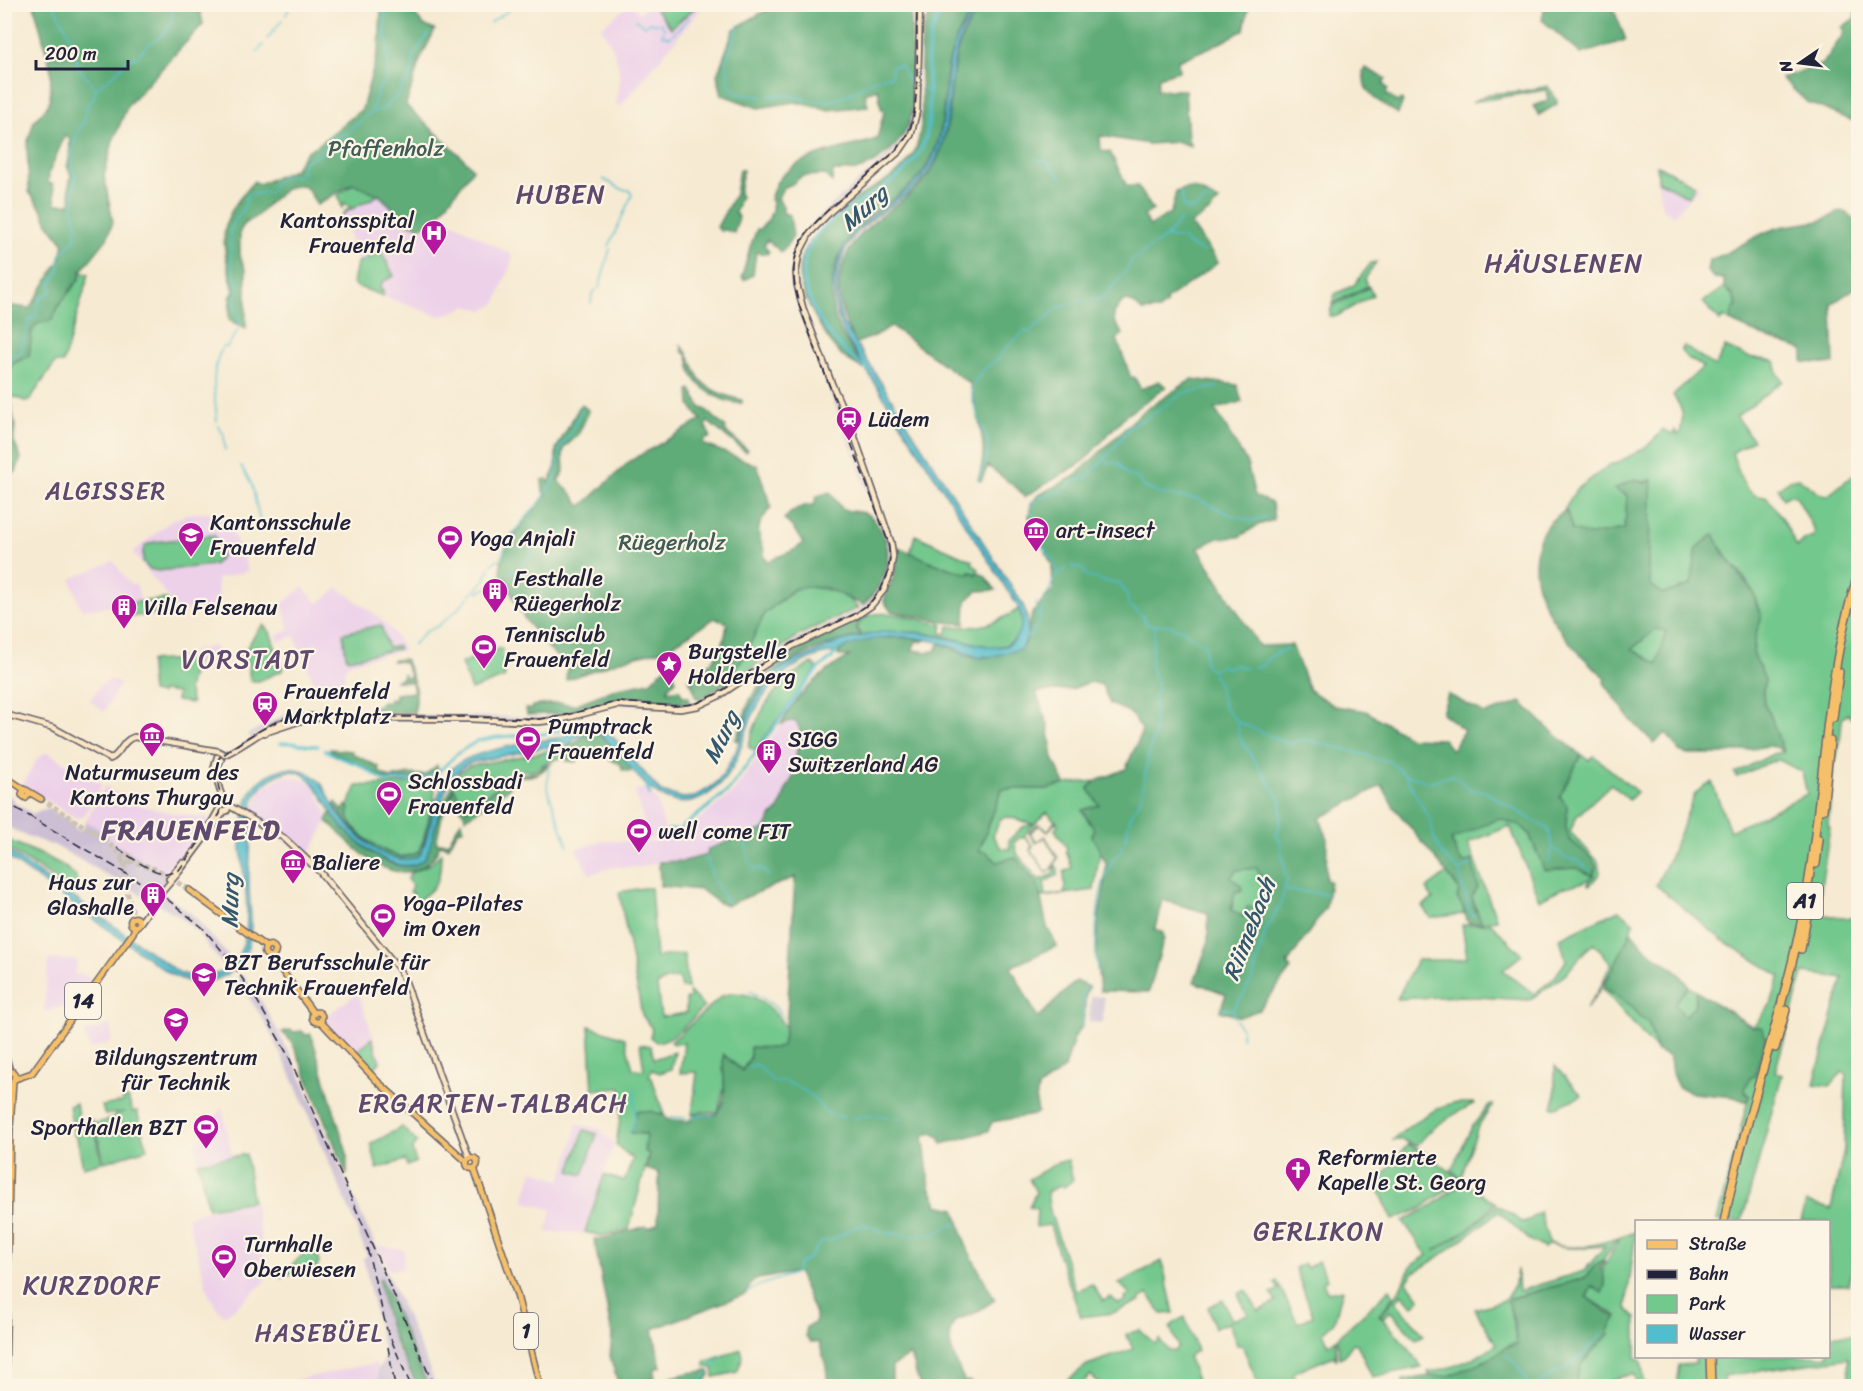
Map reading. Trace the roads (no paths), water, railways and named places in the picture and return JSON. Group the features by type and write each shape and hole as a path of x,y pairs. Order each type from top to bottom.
{"highway":[{"name":"A1","path":"1724,1220 1796,950 1811,867 1831,695 1842,634 1858,575"},
{"name":"A1","path":"1729,1220 1804,934 1818,852 1837,685 1858,590"},
{"path":"1710,1358 1711,1386"},
{"path":"1715,1358 1715,1386"}],"main road":[{"path":"220,756 297,718 303,720 469,719 539,722 563,719 617,705 694,707 719,696 797,644 859,615 876,601 884,590 890,575 893,556 891,543 852,428 832,384 803,308 797,285 796,268 800,249 813,229 900,151 911,135 917,118 918,105 920,4"},
{"path":"4,714 54,728 106,758 112,759 124,741 135,737 214,750 220,756"},
{"path":"220,756 217,770 224,808"},
{"path":"4,778 40,800"},
{"path":"224,808 237,812 284,838 320,872 399,969 412,996 468,1159"},
{"path":"162,892 172,874 224,808"},
{"path":"189,890 263,946 265,953 272,957 314,1014 313,1021 320,1021 378,1082 468,1159"},
{"path":"135,919 145,916 155,902"},
{"name":"14","path":"9,1075 29,1074 34,1069 124,946 132,934 135,919"},
{"path":"263,946 274,946 275,951 272,957"},
{"path":"4,1050 10,1091 5,1386"},
{"name":"1","path":"468,1159 476,1159 477,1163 474,1168 517,1295 540,1386"}],"water":[{"path":"979,5 984,5 969,22 954,59 947,120 936,159 929,171 912,190 873,218 854,237 838,272 837,297 843,323 1022,603 1028,626 1021,649 982,658 931,641 911,637 890,637 863,642 807,660 795,666 774,683 752,716 732,769 711,792 693,801 673,801 660,796 640,779 614,747 593,730 589,734 584,732 569,744 564,743 469,763 458,771 445,792 426,857 416,864 393,863 357,841 340,824 307,777 298,772 287,772 274,777 259,791 253,801 249,870 251,932 248,947 243,960 233,971 210,981 190,981 166,971 5,855 5,849 180,973 197,977 208,976 219,973 236,960 243,946 247,913 241,845 242,830 249,796 259,782 275,772 292,769 309,773 323,786 338,813 364,840 391,857 410,859 421,854 440,790 450,771 470,757 520,744 564,737 575,729 589,727 590,722 594,721 613,737 661,792 683,798 695,797 714,785 724,773 736,751 750,708 771,677 786,665 841,641 886,631 921,633 992,647 1006,646 1014,641 1021,627 1022,617 1017,605 848,341 836,310 834,295 837,265 851,237 863,224 912,186 921,177 934,155 941,132 948,73 954,46 961,31"}],"waterway":[{"path":"53,4 70,36 79,69 96,88"},
{"path":"4,361 11,359 13,354 20,355 22,352 29,320 36,316 40,298 51,292 51,283 58,273 60,255 76,238 75,231 78,226 72,201 76,176 72,171 72,152 88,103 94,98 96,88 116,73 128,59 138,56 146,46 164,34 172,22 173,4"},
{"path":"286,15 291,4"},
{"path":"371,112 379,87 386,81 387,75 388,46 385,35 384,4"},
{"path":"490,23 518,4"},
{"name":"Murg","path":"867,369 840,346 824,327 808,295 804,266 811,243 827,225 894,180 913,162 925,140 928,123 928,52 931,36 937,19 948,4"},
{"path":"661,23 664,29 662,35 670,37 689,18"},
{"path":"267,39 282,20"},
{"path":"640,22 645,26 649,22 659,24"},
{"path":"738,25 726,61 729,86 738,94 763,97"},
{"path":"239,323 235,300 239,286 232,265 230,230 245,206 247,195 270,192 273,185 287,175 295,177 302,174 305,161 321,153 329,139 349,133 352,127 371,112 383,109 397,96 410,76 413,57 428,34"},
{"path":"257,52 263,45"},
{"path":"814,101 839,99 870,82 891,76 892,66 900,65 911,85"},
{"path":"923,89 928,90"},
{"path":"767,96 790,95 808,100"},
{"path":"1036,158 1047,162 1061,177"},
{"path":"603,179 623,190 629,190 632,195 609,246"},
{"path":"1181,193 1184,208 1189,208 1188,210"},
{"path":"1189,208 1195,209 1205,200 1211,201"},
{"path":"1166,237 1181,219"},
{"path":"978,480 987,457 988,442 972,400 972,387 983,370 999,358 1002,352 1025,331 1033,330 1035,325 1038,326 1057,308 1080,301 1102,299 1126,271 1132,260 1166,237 1182,238 1203,252"},
{"path":"599,288 610,249"},
{"path":"591,303 592,293 596,290"},
{"path":"217,421 214,384 216,365 223,347 227,347 238,330"},
{"path":"1037,538 1031,507 1033,502 1044,496 1065,491 1072,481 1086,478 1110,453 1131,425 1144,420 1184,393 1218,387"},
{"path":"559,455 582,409"},
{"path":"218,426 224,435 225,450"},
{"path":"502,558 512,535 555,481 559,458"},
{"path":"1105,459 1110,463 1118,463 1127,475 1137,478 1144,487 1159,494 1197,499 1231,515 1251,521 1266,517"},
{"path":"241,466 252,485 261,527"},
{"path":"510,574 530,557 555,523"},
{"path":"1039,541 1053,561"},
{"path":"492,565 499,559"},
{"path":"1027,637 1037,625 1044,597 1057,574 1055,564"},
{"path":"1071,566 1083,569 1087,577 1119,582 1127,595 1128,605 1143,616 1146,625 1170,625 1175,629 1183,629 1205,645 1205,662 1213,671 1221,665 1226,668 1236,665 1246,668"},
{"path":"475,591 484,581 490,568"},
{"path":"1057,574 1066,568"},
{"path":"479,592 505,578"},
{"path":"413,645 425,632 438,626 457,610 473,592"},
{"path":"1036,603 1038,617"},
{"path":"1124,840 1129,820 1141,798 1155,733 1154,695 1158,689 1151,665 1155,627"},
{"path":"1253,667 1263,666 1268,658 1287,648"},
{"path":"668,830 679,830 729,790 803,687 837,650"},
{"path":"1213,671 1224,707 1238,722 1289,744 1304,739 1389,761 1404,774 1428,782 1454,775 1471,790 1484,791 1548,829 1553,848 1566,858 1579,861 1590,871"},
{"name":"Riimebach","path":"1234,1017 1233,1009 1253,977 1266,930 1280,906 1288,877 1284,873 1281,842 1276,836 1280,825 1282,802 1239,737 1238,723"},
{"path":"325,750 358,764 385,781 420,780 436,774 458,753 477,741 543,734 592,724"},
{"path":"280,743 297,743"},
{"path":"296,744 318,746"},
{"path":"546,747 548,761"},
{"path":"549,765 547,788 568,846"},
{"path":"1405,775 1431,822 1434,838 1441,853 1459,871 1469,910 1474,917"},
{"path":"649,785 647,787 650,795"},
{"path":"745,841 747,850"},
{"path":"1097,971 1096,924 1101,889 1113,860 1122,850 1121,844"},
{"path":"1549,863 1552,850"},
{"path":"748,854 749,861 755,869 761,868 768,876"},
{"path":"706,857 713,878 727,903"},
{"path":"1459,871 1471,864"},
{"path":"1284,890 1327,894"},
{"path":"1082,1027 1086,988"},
{"path":"749,991 758,995"},
{"path":"761,997 774,1006 783,1018"},
{"path":"1222,1009 1233,1009"},
{"name":"Riimebach","path":"1236,1020 1242,1030 1242,1038"},
{"path":"748,1067 757,1065 773,1081 784,1081"},
{"path":"786,1082 808,1093 825,1111 844,1117"},
{"path":"629,1131 632,1130 635,1118 635,1089"},
{"path":"692,1118 699,1115 713,1116"},
{"path":"853,1119 871,1116 900,1119"},
{"path":"670,1117 686,1118"},
{"path":"748,1292 758,1286 796,1273 799,1264 808,1259 821,1242 832,1240 864,1224 888,1234 895,1233 911,1237 918,1234 935,1235 948,1226 957,1225"},
{"path":"1533,1386 1574,1364 1577,1357 1582,1356 1601,1334"},
{"path":"1506,1355 1518,1366 1526,1380"},
{"path":"710,1364 722,1357"},
{"path":"698,1386 707,1374"},
{"path":"1526,1381 1527,1386"},
{"path":"1519,1382 1521,1386"}],"tunnel":[{"path":"41,799 104,839 123,856"},
{"path":"126,855 130,859 126,863 122,859 126,855"},
{"path":"130,860 160,871 189,890"},
{"path":"125,863 124,881 133,914"},
{"path":"155,902 162,892"}],"railway":[{"path":"117,848 156,871 172,873 179,870 220,814 222,802 215,770 219,758 248,737 282,719 308,713 356,717 540,719 559,717 616,702 674,706 695,704 719,693 794,642 853,615 869,604 880,591 888,574 890,558 888,541 799,305 795,288 795,261 798,249 812,227 894,152 909,132 917,89 917,4"},
{"path":"4,801 162,895 202,927 229,959 255,997 289,1057 434,1386"},
{"path":"367,1248 387,1330 411,1386"},
{"path":"388,1347 395,1386"}],"place":[{"name":"Kantonsspital Frauenfeld","path":"434,256"},
{"name":"Lüdem","path":"849,442"},
{"name":"art-insect","path":"1036,553"},
{"name":"Kantonsschule Frauenfeld","path":"191,558"},
{"name":"Yoga Anjali","path":"450,561"},
{"name":"Festhalle Rüegerholz","path":"495,614"},
{"name":"Villa Felsenau","path":"124,630"},
{"name":"Tennisclub Frauenfeld","path":"484,670"},
{"name":"Burgstelle Holderberg","path":"669,687"},
{"name":"Frauenfeld Marktplatz","path":"265,727"},
{"name":"Naturmuseum des Kantons Thurgau","path":"152,758"},
{"name":"Pumptrack Frauenfeld","path":"528,762"},
{"name":"SIGG Switzerland AG","path":"769,775"},
{"name":"Schlossbadi Frauenfeld","path":"389,817"},
{"name":"well come FIT","path":"639,854"},
{"name":"Baliere","path":"293,885"},
{"name":"Haus zur Glashalle","path":"153,918"},
{"name":"Yoga-Pilates im Oxen","path":"383,939"},
{"name":"BZT Berufsschule für Technik Frauenfeld","path":"204,998"},
{"name":"Bildungszentrum für Technik","path":"176,1043"},
{"name":"Sporthallen BZT","path":"206,1150"},
{"name":"Reformierte Kapelle St. Georg","path":"1298,1193"},
{"name":"Turnhalle Oberwiesen","path":"224,1280"}],"district":[{"name":"HUBEN","path":"561,194"},
{"name":"HÄUSLENEN","path":"1564,263"},
{"name":"ALGISSER","path":"106,491"},
{"name":"VORSTADT","path":"248,659"},
{"name":"FRAUENFELD","path":"191,829"},
{"name":"ERGARTEN-TALBACH","path":"493,1103"},
{"name":"GERLIKON","path":"1319,1231"},
{"name":"KURZDORF","path":"92,1285"},
{"name":"HASEBÜEL","path":"319,1333"}],"park label":[{"name":"Pfaffenholz","path":"386,148"},
{"name":"Rüegerholz","path":"672,542"}]}
